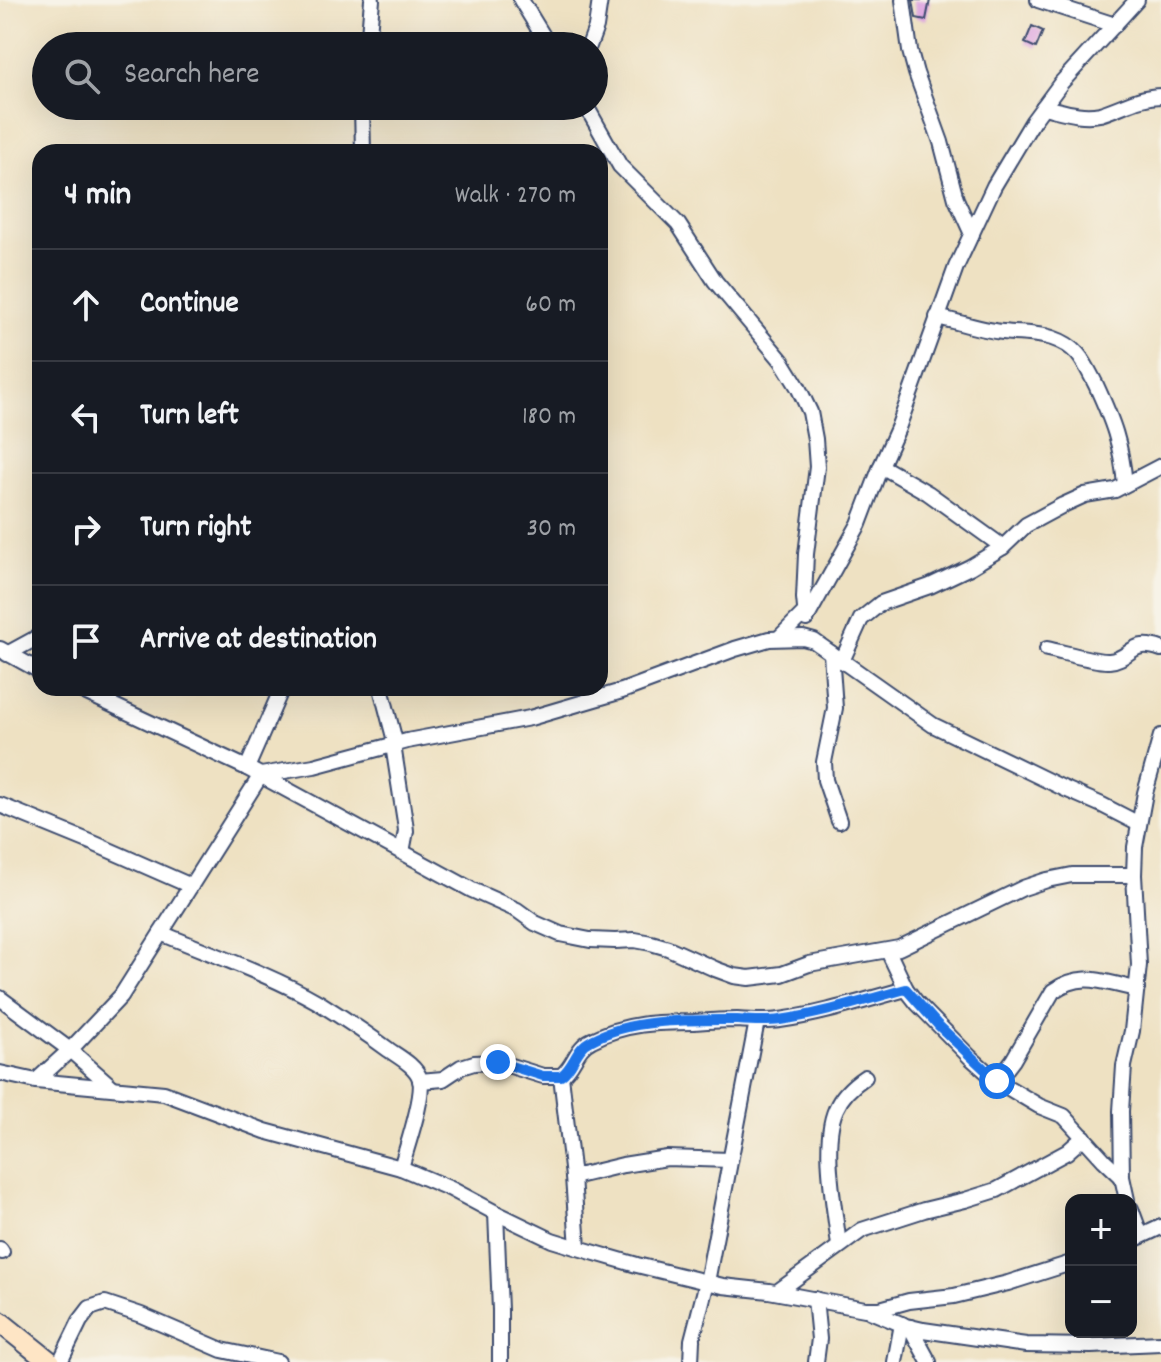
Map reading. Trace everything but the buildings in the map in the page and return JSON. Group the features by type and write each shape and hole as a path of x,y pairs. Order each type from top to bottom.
{"street":[{"path":"369,32 372,0"},
{"path":"521,0 540,32"},
{"path":"594,32 600,0"},
{"path":"903,0 916,73 944,152 956,199 972,234"},
{"path":"1038,0 1115,25"},
{"path":"779,638 806,615 859,524 898,428 956,267 994,186 1061,83 1137,0"},
{"path":"1043,107 1082,116 1098,114 1139,99 1161,96"},
{"path":"362,120 363,144"},
{"path":"594,120 608,144"},
{"path":"608,145 620,166 678,224 715,281 782,361 810,412 817,467 804,598 814,641"},
{"path":"937,317 1001,332 1052,338 1075,350 1085,360 1111,416 1118,438 1125,484"},
{"path":"881,466 928,493 1003,547"},
{"path":"839,821 825,780 824,762 835,708 836,657 861,619 881,603 930,586 970,567 1003,547 1026,525 1063,505 1085,495 1115,490 1161,466"},
{"path":"608,695 769,639 803,638 814,641 933,725 1139,824"},
{"path":"4,652 32,640"},
{"path":"1047,649 1105,661 1148,645 1161,649"},
{"path":"4,652 32,667"},
{"path":"93,696 261,775 472,890 560,934 590,940 651,943 734,976 749,978 782,974 809,964 888,951 1035,884 1072,875 1134,875"},
{"path":"247,768 278,696"},
{"path":"383,696 395,745 405,822 402,852"},
{"path":"36,1081 121,996 261,775 314,766 460,730 530,718 605,696"},
{"path":"1126,1194 1122,1177 1121,1111 1124,1066 1132,1031 1139,965 1135,847 1145,793 1161,736"},
{"path":"0,805 191,886"},
{"path":"161,933 316,1001 411,1066 420,1081 415,1121 401,1168"},
{"path":"888,951 906,989 938,1025 997,1081 1039,1106 1064,1116 1122,1177"},
{"path":"997,1081 1013,1060 1053,991 1063,984 1075,979 1093,979 1137,989"},
{"path":"420,1081 443,1079 466,1065 485,1062 498,1062 543,1076 561,1076 571,1067 582,1046 622,1027 641,1023 779,1020 826,1011 906,989"},
{"path":"0,998 70,1050 112,1088"},
{"path":"691,1362 692,1340 707,1282 757,1021"},
{"path":"0,1073 36,1081 175,1096 265,1131 401,1168 451,1189 552,1240 707,1282 865,1309 906,1326 1026,1345 1161,1343"},
{"path":"561,1076 578,1248"},
{"path":"839,1246 829,1149 830,1129 836,1108 851,1086 865,1077"},
{"path":"777,1292 862,1230 997,1190 1067,1152 1084,1137"},
{"path":"573,1177 667,1158 730,1160"},
{"path":"496,1213 500,1362"},
{"path":"1137,1238 1161,1227"},
{"path":"865,1309 954,1296 1065,1265"},
{"path":"815,1299 819,1339 816,1362"},
{"path":"60,1362 85,1314 90,1308 105,1303 222,1350 278,1362"},
{"path":"0,1322 50,1362"},
{"path":"895,1362 906,1326"},
{"path":"906,1326 929,1362"}],"route":[{"path":"498,1062 543,1076 561,1076 571,1067 582,1046 622,1027 641,1023 779,1020 826,1011 906,989 938,1025 997,1081"}]}
